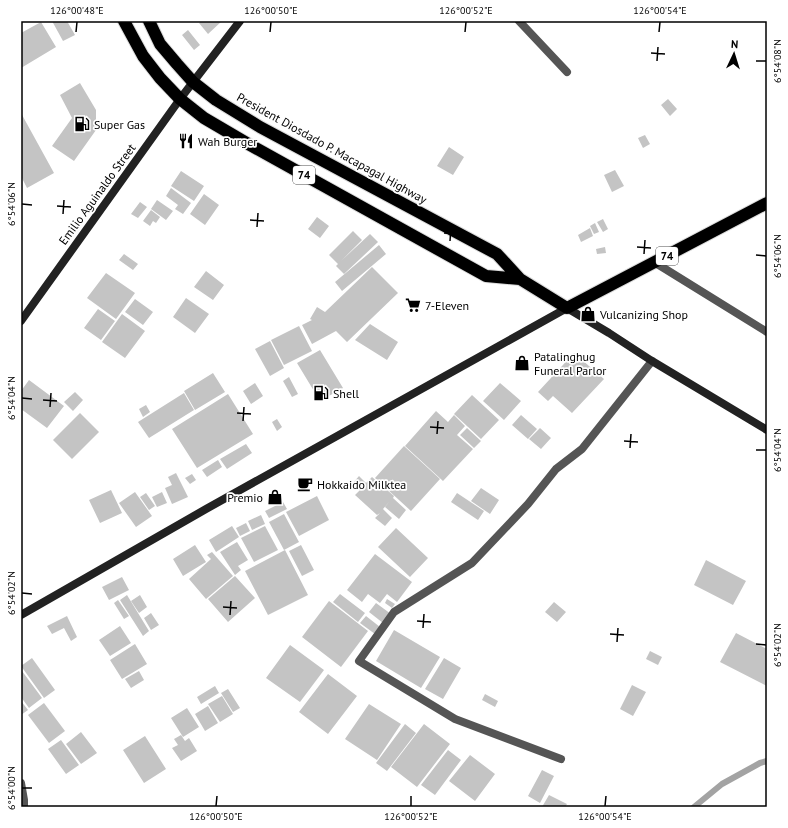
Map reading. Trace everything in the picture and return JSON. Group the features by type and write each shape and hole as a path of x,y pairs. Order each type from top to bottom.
{"highway":[{"name":"President Diosdado P. Macapagal Highway","path":"124,21 143,56 160,78 180,99 204,118 486,276 520,279"},
{"name":"President Diosdado P. Macapagal Highway","path":"149,21 160,44 176,64 193,82 216,100 260,127 497,254 520,279 567,308"},
{"name":"74","path":"567,308 767,203"}],"street":[{"name":"Emilio Aguinaldo Street","path":"21,321 180,99 240,21"},
{"path":"519,21 567,72"},
{"path":"654,262 767,332"},
{"path":"21,615 206,509 567,308 767,430"},
{"path":"561,759 454,719 359,661 394,612 472,563 528,504 556,469 582,449 652,361"},
{"path":"21,783 24,807"}],"building":[{"path":"52,21 67,21 75,35 63,41"},
{"path":"201,21 222,21 208,34 199,23"},
{"path":"41,22 56,47 21,68 21,33"},
{"path":"188,30 200,45 194,50 182,35"},
{"name":"Super Gas","path":"80,83 96,110 96,130 74,161 52,146 72,118 60,95"},
{"path":"668,99 677,109 670,116 661,105"},
{"path":"21,113 54,173 27,188 21,176"},
{"path":"645,135 650,144 643,148 638,138"},
{"path":"449,147 464,157 453,175 437,166"},
{"path":"615,170 624,186 612,192 604,175"},
{"path":"181,171 204,186 194,201 171,186"},
{"path":"171,188 191,203 183,214 175,209 178,205 166,196"},
{"path":"204,194 219,205 205,225 190,214"},
{"path":"157,200 173,211 166,220 151,209"},
{"path":"140,202 147,207 138,218 131,214"},
{"path":"151,210 160,217 156,223 153,221 150,226 143,221"},
{"path":"317,217 329,226 320,238 308,229"},
{"path":"603,219 608,229 603,232 597,222"},
{"path":"595,223 599,232 594,234 590,226"},
{"path":"590,228 593,236 581,242 578,235"},
{"path":"353,231 362,240 341,261 370,234 378,242 344,274 336,266 338,264 329,255"},
{"path":"379,245 386,254 342,291 335,282"},
{"path":"605,247 606,253 597,254 596,249"},
{"path":"124,254 138,264 133,270 119,260"},
{"path":"372,267 398,293 347,342 336,331 312,344 302,325 312,320 310,319 317,307 325,312"},
{"path":"206,271 224,285 213,300 194,287"},
{"path":"106,273 135,293 116,319 87,298"},
{"path":"186,298 209,314 195,333 173,317"},
{"path":"135,299 153,312 143,325 125,312"},
{"path":"98,309 115,321 101,340 84,328"},
{"path":"122,314 145,331 125,358 102,342"},
{"path":"370,324 398,342 387,360 355,340"},
{"path":"299,326 312,351 284,365 271,340"},
{"path":"270,341 284,368 270,376 255,349"},
{"path":"320,350 343,388 320,401 297,363"},
{"path":"574,353 604,379 572,413 553,396 548,401 538,392"},
{"path":"213,373 225,392 195,410 184,391"},
{"path":"289,377 298,394 292,397 283,381"},
{"path":"29,380 64,406 47,428 21,409 21,391"},
{"path":"255,383 263,396 251,404 243,391"},
{"path":"500,383 521,401 504,420 483,401"},
{"path":"75,392 83,400 73,411 64,402"},
{"path":"184,393 194,410 149,438 138,422"},
{"path":"228,394 253,434 197,468 172,429"},
{"path":"472,395 499,420 481,439 454,414"},
{"path":"146,405 150,412 143,417 139,409"},
{"path":"436,411 448,422 454,415 465,426 457,435 473,449 443,481 405,446"},
{"path":"80,413 99,432 72,459 53,440"},
{"path":"521,415 537,429 528,439 512,425"},
{"path":"277,419 282,427 277,431 272,422"},
{"path":"467,428 481,441 474,448 460,435"},
{"path":"540,428 551,438 541,449 529,439"},
{"path":"246,444 252,453 227,469 220,459"},
{"path":"404,446 440,479 411,511 375,478"},
{"path":"218,460 222,467 207,477 202,470"},
{"path":"176,473 188,497 172,504 165,488 172,485 168,477"},
{"path":"192,474 196,480 190,484 185,478"},
{"path":"359,476 366,483 372,477 394,496 393,498 406,510 399,519 385,507 390,501 383,509 392,518 385,526 375,518 380,513 377,515 355,495 360,490 353,483"},
{"path":"481,488 499,500 490,514 471,501"},
{"path":"111,490 122,513 100,523 89,500"},
{"path":"135,492 152,516 136,527 119,503"},
{"path":"162,492 167,503 157,507 152,497"},
{"path":"146,493 155,506 149,510 140,497"},
{"path":"457,493 484,511 478,520 451,502"},
{"path":"317,496 329,520 299,536 286,512"},
{"path":"283,502 287,509 269,518 265,511"},
{"path":"284,514 299,542 284,550 269,522"},
{"path":"261,515 265,524 252,530 248,521"},
{"path":"246,523 250,531 240,536 236,528"},
{"path":"232,526 239,537 216,552 209,540"},
{"path":"265,526 278,550 254,562 241,538"},
{"path":"396,528 428,558 410,577 378,547"},
{"path":"237,542 248,560 238,566 241,570 235,575 220,552"},
{"path":"195,545 206,562 183,576 173,559"},
{"path":"301,545 314,570 302,576 289,551"},
{"path":"285,550 308,595 268,615 245,571"},
{"path":"212,552 233,576 206,599 189,579 211,559 207,555"},
{"path":"375,554 412,582 397,602 387,594 380,603 368,594 362,602 347,590"},
{"path":"706,560 746,581 733,605 694,585"},
{"path":"235,576 255,598 228,622 208,599"},
{"path":"122,577 129,590 109,600 102,587"},
{"path":"340,594 365,613 358,622 333,602"},
{"path":"127,595 149,631 143,636 120,600"},
{"path":"140,595 147,607 139,613 131,601"},
{"path":"387,599 395,604 392,608 385,603"},
{"path":"118,600 129,616 124,619 114,603"},
{"path":"329,601 368,631 341,667 302,637"},
{"path":"554,602 566,612 557,622 545,612"},
{"path":"376,603 391,614 383,623 369,612"},
{"path":"151,613 159,625 151,630 144,618"},
{"path":"67,616 77,637 71,641 64,628 52,634 47,626"},
{"path":"366,616 380,627 375,634 360,623"},
{"path":"120,626 131,643 110,656 99,640"},
{"path":"394,630 440,657 421,688 376,661"},
{"path":"736,633 767,649 767,686 720,662"},
{"path":"135,644 147,664 122,679 110,660"},
{"path":"290,645 324,670 300,702 266,678"},
{"path":"650,651 662,657 658,665 646,659"},
{"path":"32,658 55,690 44,698 21,666"},
{"path":"444,658 461,668 443,699 425,689"},
{"path":"22,671 42,698 29,708 21,697"},
{"path":"139,671 144,680 131,688 125,679"},
{"path":"328,674 357,696 328,734 299,712"},
{"path":"632,685 646,692 633,716 620,709"},
{"path":"215,686 219,693 201,704 197,697"},
{"path":"228,689 240,708 233,712 221,693"},
{"path":"485,694 498,701 495,707 482,700"},
{"path":"222,696 233,714 220,722 208,704"},
{"path":"21,701 28,710 21,715"},
{"path":"44,703 65,731 49,743 28,715"},
{"path":"369,704 401,724 377,760 345,739"},
{"path":"208,706 218,723 205,731 195,714"},
{"path":"187,708 199,727 183,737 171,718"},
{"path":"405,724 416,733 387,771 376,763"},
{"path":"424,724 450,744 417,787 391,767"},
{"path":"81,732 97,753 81,764 66,744"},
{"path":"181,735 185,741 189,738 197,751 181,761 172,748 178,745 174,739"},
{"path":"145,736 166,769 144,783 123,750"},
{"path":"61,740 79,765 66,774 48,749"},
{"path":"448,750 461,760 435,795 421,785"},
{"path":"470,755 495,774 475,801 449,781"},
{"path":"542,770 554,776 540,803 528,796"},
{"path":"549,795 567,804 565,807 542,807"}],"waterway":[{"path":"694,807 722,784 760,763 767,761"}],"place":[{"name":"Super Gas","path":"82,124"},
{"name":"Wah Burger","path":"186,141"},
{"name":"7-Eleven","path":"413,305"},
{"name":"Vulcanizing Shop","path":"588,314"},
{"name":"Patalinghug Funeral Parlor","path":"522,363"},
{"name":"Shell","path":"321,393"},
{"name":"Hokkaido Milktea","path":"305,484"},
{"name":"Premio","path":"275,497"}]}
